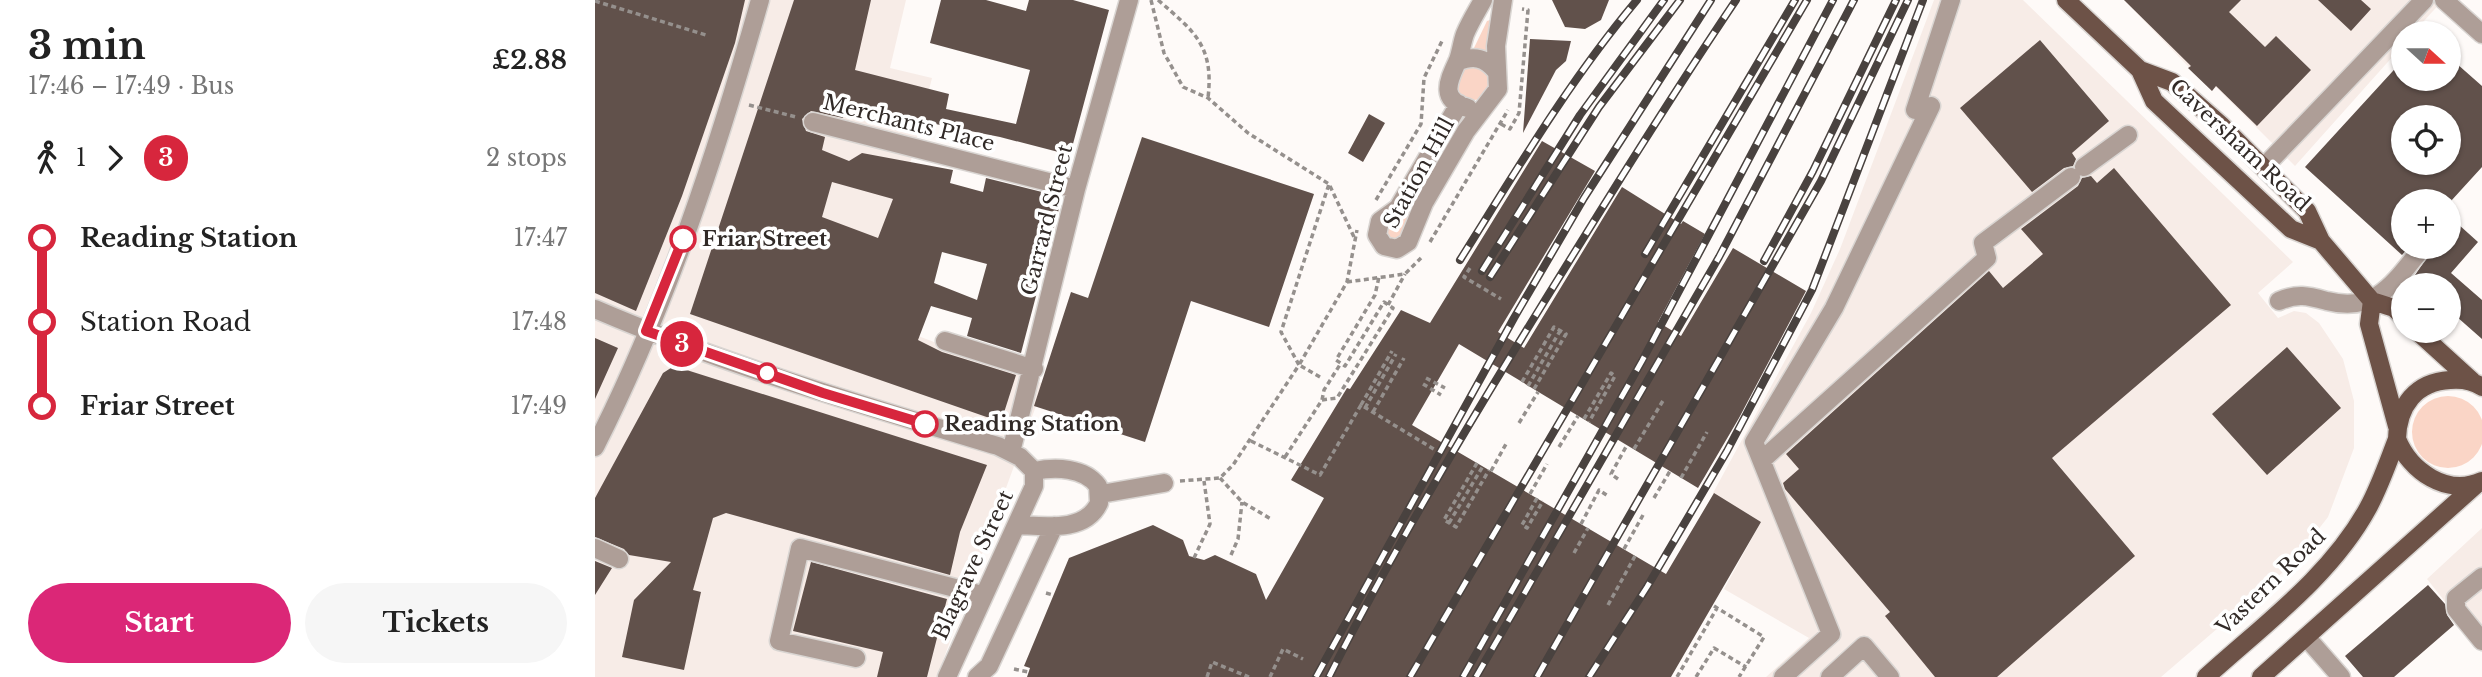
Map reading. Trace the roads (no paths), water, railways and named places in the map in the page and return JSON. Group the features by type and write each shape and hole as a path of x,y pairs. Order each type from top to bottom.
{"main road":[{"name":"Caversham Road","path":"2066,0 2140,70 2154,101 2291,229 2321,241"},
{"name":"Caversham Road","path":"2140,70 2172,82 2264,167 2307,211 2321,241 2372,301 2391,307"},
{"path":"2372,301 2369,324 2403,454 2422,474 2452,485 2480,482"},
{"path":"2431,343 2479,385"},
{"name":"Vastern Road","path":"2206,677 2301,592 2352,534 2381,482 2409,397 2419,387 2441,380 2479,385"},
{"path":"2261,677 2480,482"}],"street":[{"path":"595,447 694,212 760,0"},
{"name":"Garrard Street","path":"1011,452 1034,369 1076,189 1129,0"},
{"name":"Station Hill","path":"1483,0 1465,34 1447,86 1459,104 1472,108 1488,103"},
{"name":"Station Hill","path":"1459,104 1398,208 1380,221 1377,234 1384,246 1397,249 1408,242 1424,202 1466,131 1498,89 1496,71 1503,0"},
{"path":"1783,677 1831,634 1754,442 1852,274 1923,108 1951,0"},
{"path":"2264,167 2424,0"},
{"path":"2444,0 2482,34"},
{"path":"1457,62 1465,58 1483,59 1496,71"},
{"name":"Merchants Place","path":"813,122 1076,189"},
{"path":"1762,460 1987,258 1983,243 2128,135"},
{"path":"2279,301 2294,295 2343,305 2372,301 2391,286 2413,259"},
{"path":"595,309 646,331 823,393 1011,452 1034,471 1061,469 1086,475 1097,483 1101,494 1097,508 1088,518 1054,526 1017,525"},
{"path":"945,341 1034,369"},
{"name":"Blagrave Street","path":"952,676 982,595 1034,486 1034,471"},
{"path":"1101,494 1164,483"},
{"path":"977,677 989,666 1054,526"},
{"path":"595,548 619,559"},
{"path":"856,658 779,641 800,548 982,595"},
{"path":"2482,577 2456,598 2456,609 2482,641"},
{"path":"2307,638 2341,677"},
{"path":"1830,677 1864,646 1890,677"}],"railway":[{"path":"1460,260 1566,94 1637,0"},
{"path":"1482,271 1580,115 1664,0"},
{"path":"1490,277 1599,107 1680,0"},
{"path":"1316,677 1514,318 1584,198 1711,0"},
{"path":"1329,677 1402,540 1480,406 1633,158 1736,0"},
{"path":"1645,254 1795,0"},
{"path":"1410,677 1807,0"},
{"path":"1463,677 1642,361 1833,0"},
{"path":"1476,677 1719,257 1854,0"},
{"path":"1764,261 1813,171 1896,0"},
{"path":"1537,677 1821,181 1908,0"},
{"path":"1589,677 1647,587 1727,451 1812,290 1923,0"}],"place":[{"name":"Friar Street","path":"683,239"},
{"name":"Reading Station","path":"925,424"}]}
